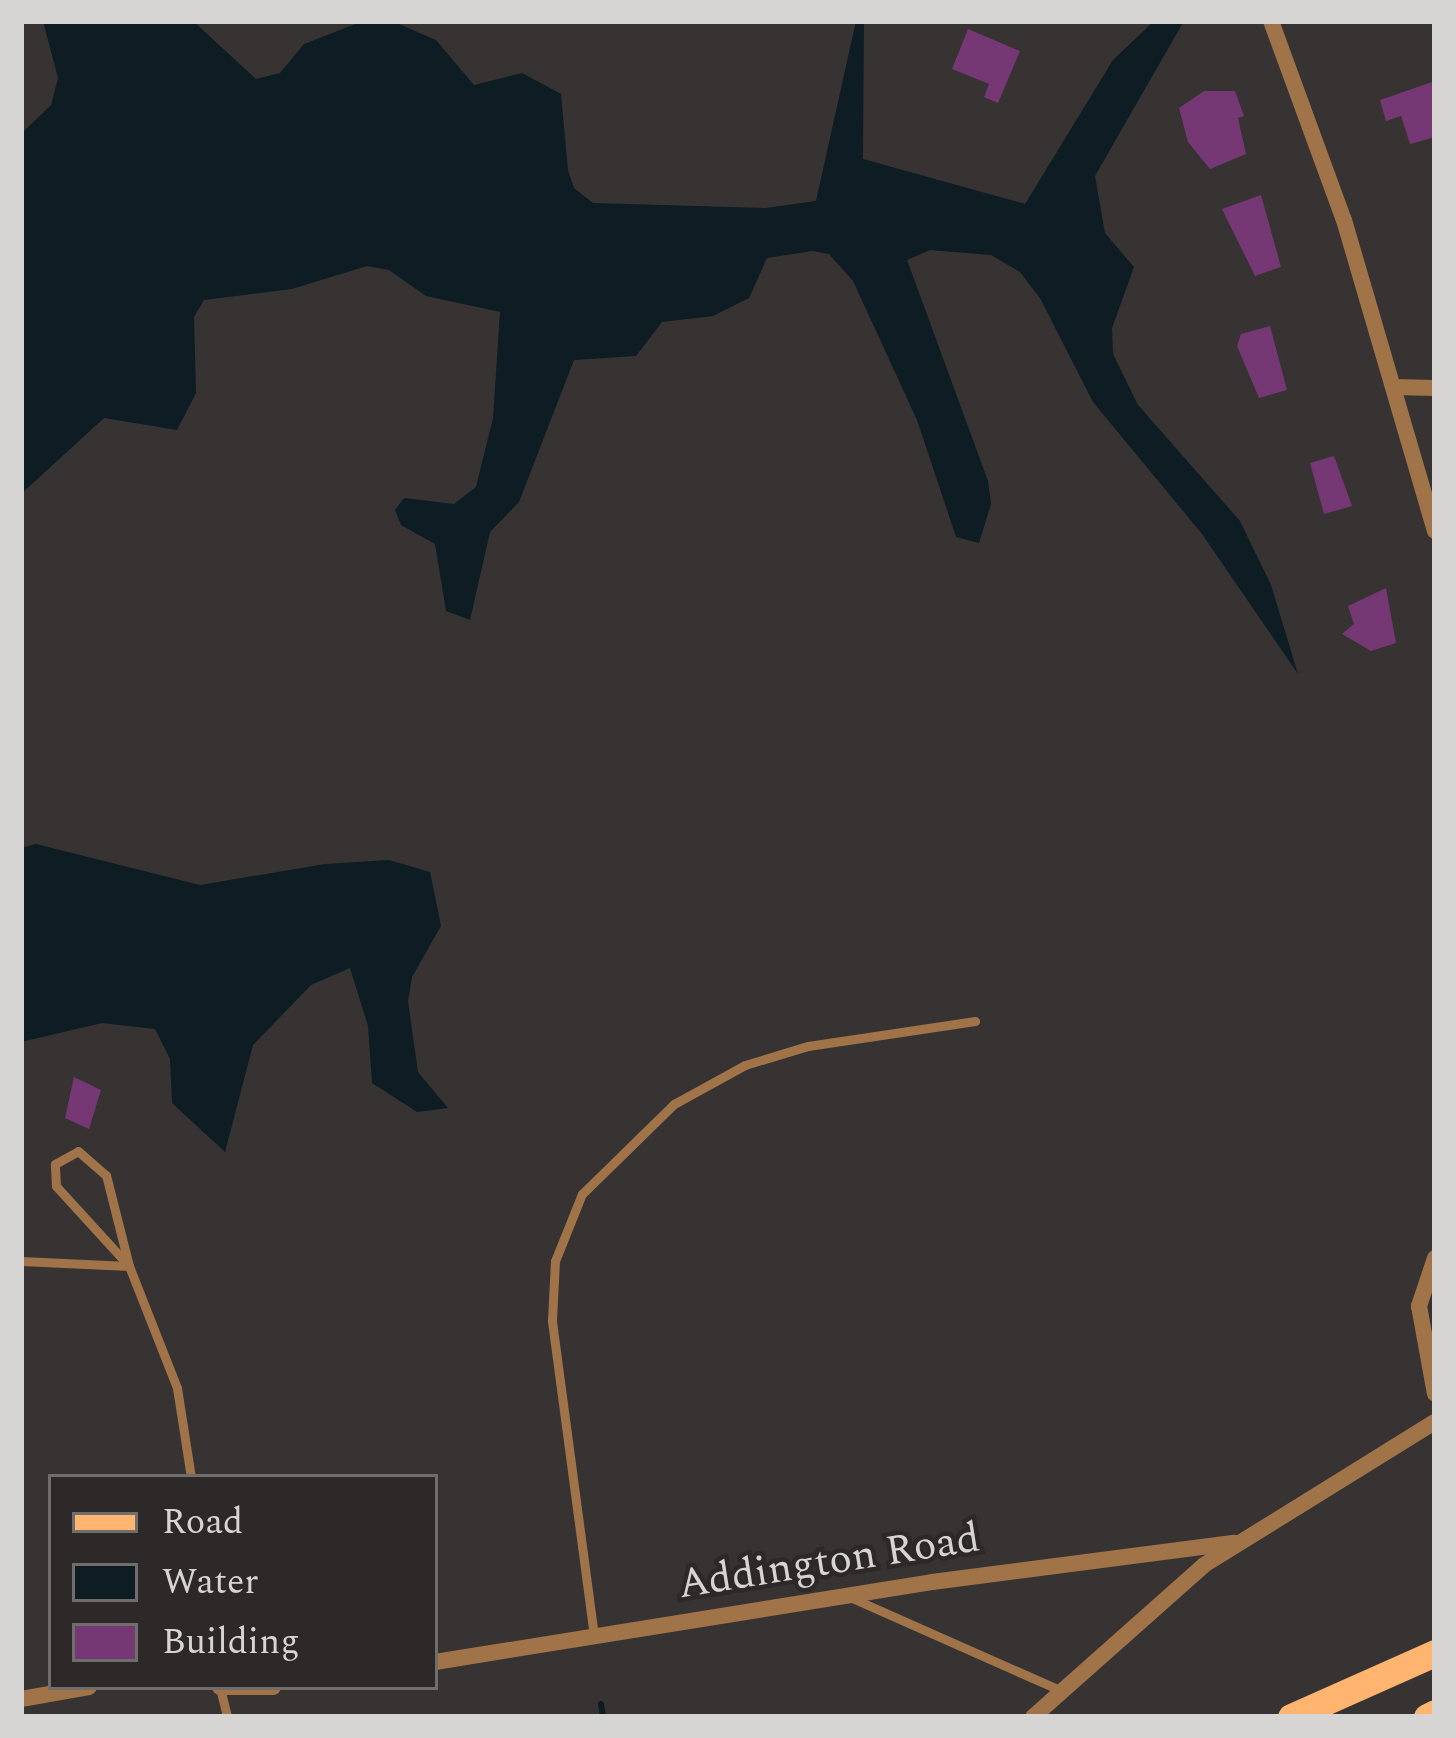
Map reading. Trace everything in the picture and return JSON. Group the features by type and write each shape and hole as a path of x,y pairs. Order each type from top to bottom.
{"main road":[{"path":"1291,1717 1435,1653"}],"street":[{"path":"1271,21 1344,220 1435,531"},
{"path":"1394,387 1435,388"},
{"path":"1435,1258 1419,1306 1435,1394"},
{"path":"1034,1717 1234,1543 1435,1422"},
{"name":"Addington Road","path":"438,1662 847,1595 1234,1543"},
{"path":"21,1699 72,1690"}],"lane":[{"path":"595,1636 552,1320 555,1261 582,1194 674,1104 745,1065 808,1046 975,1021"},
{"path":"129,1266 56,1186 55,1164 68,1151 90,1155 106,1174 129,1266 172,1371 190,1474"},
{"path":"21,1261 129,1266"},
{"path":"847,1595 1060,1690"}],"water":[{"path":"43,21 193,21 256,79 280,73 304,44 358,23 392,21 436,40 474,85 522,73 561,94 568,170 574,188 593,203 766,208 816,201 856,21 864,21 863,159 1025,204 1113,60 1154,21 1184,21 1095,176 1105,233 1134,267 1112,328 1113,354 1138,405 1240,521 1271,585 1298,674 1202,534 1093,402 1040,298 1020,272 991,255 930,250 907,260 988,481 991,504 979,543 956,537 917,420 853,281 829,254 812,251 767,258 749,298 713,316 662,322 636,356 574,360 519,502 490,532 470,620 446,611 435,544 401,525 395,510 404,498 454,504 476,487 493,418 500,312 426,296 389,270 367,266 292,289 204,300 194,317 196,393 177,430 104,418 21,494 21,134 51,105 58,78"},
{"path":"36,844 200,885 325,864 389,860 430,872 441,926 412,977 408,1001 418,1072 448,1108 417,1112 372,1083 368,1026 350,968 311,985 253,1045 225,1152 172,1103 170,1059 155,1029 102,1023 21,1042 21,848"}],"building":[{"path":"968,29 1020,51 998,103 984,97 989,84 952,69"},
{"path":"1435,81 1435,137 1410,144 1401,116 1386,121 1380,100"},
{"path":"1204,91 1235,91 1244,116 1238,118 1246,154 1210,169 1188,142 1179,108"},
{"path":"1261,195 1281,267 1255,276 1222,209"},
{"path":"1270,326 1287,390 1259,398 1237,346 1241,334"},
{"path":"1334,456 1352,506 1324,514 1310,463"},
{"path":"1386,588 1396,643 1371,651 1342,634 1354,624 1348,606"},
{"path":"74,1077 101,1090 89,1129 65,1118"}],"waterway":[{"path":"601,1704 603,1717"}]}
